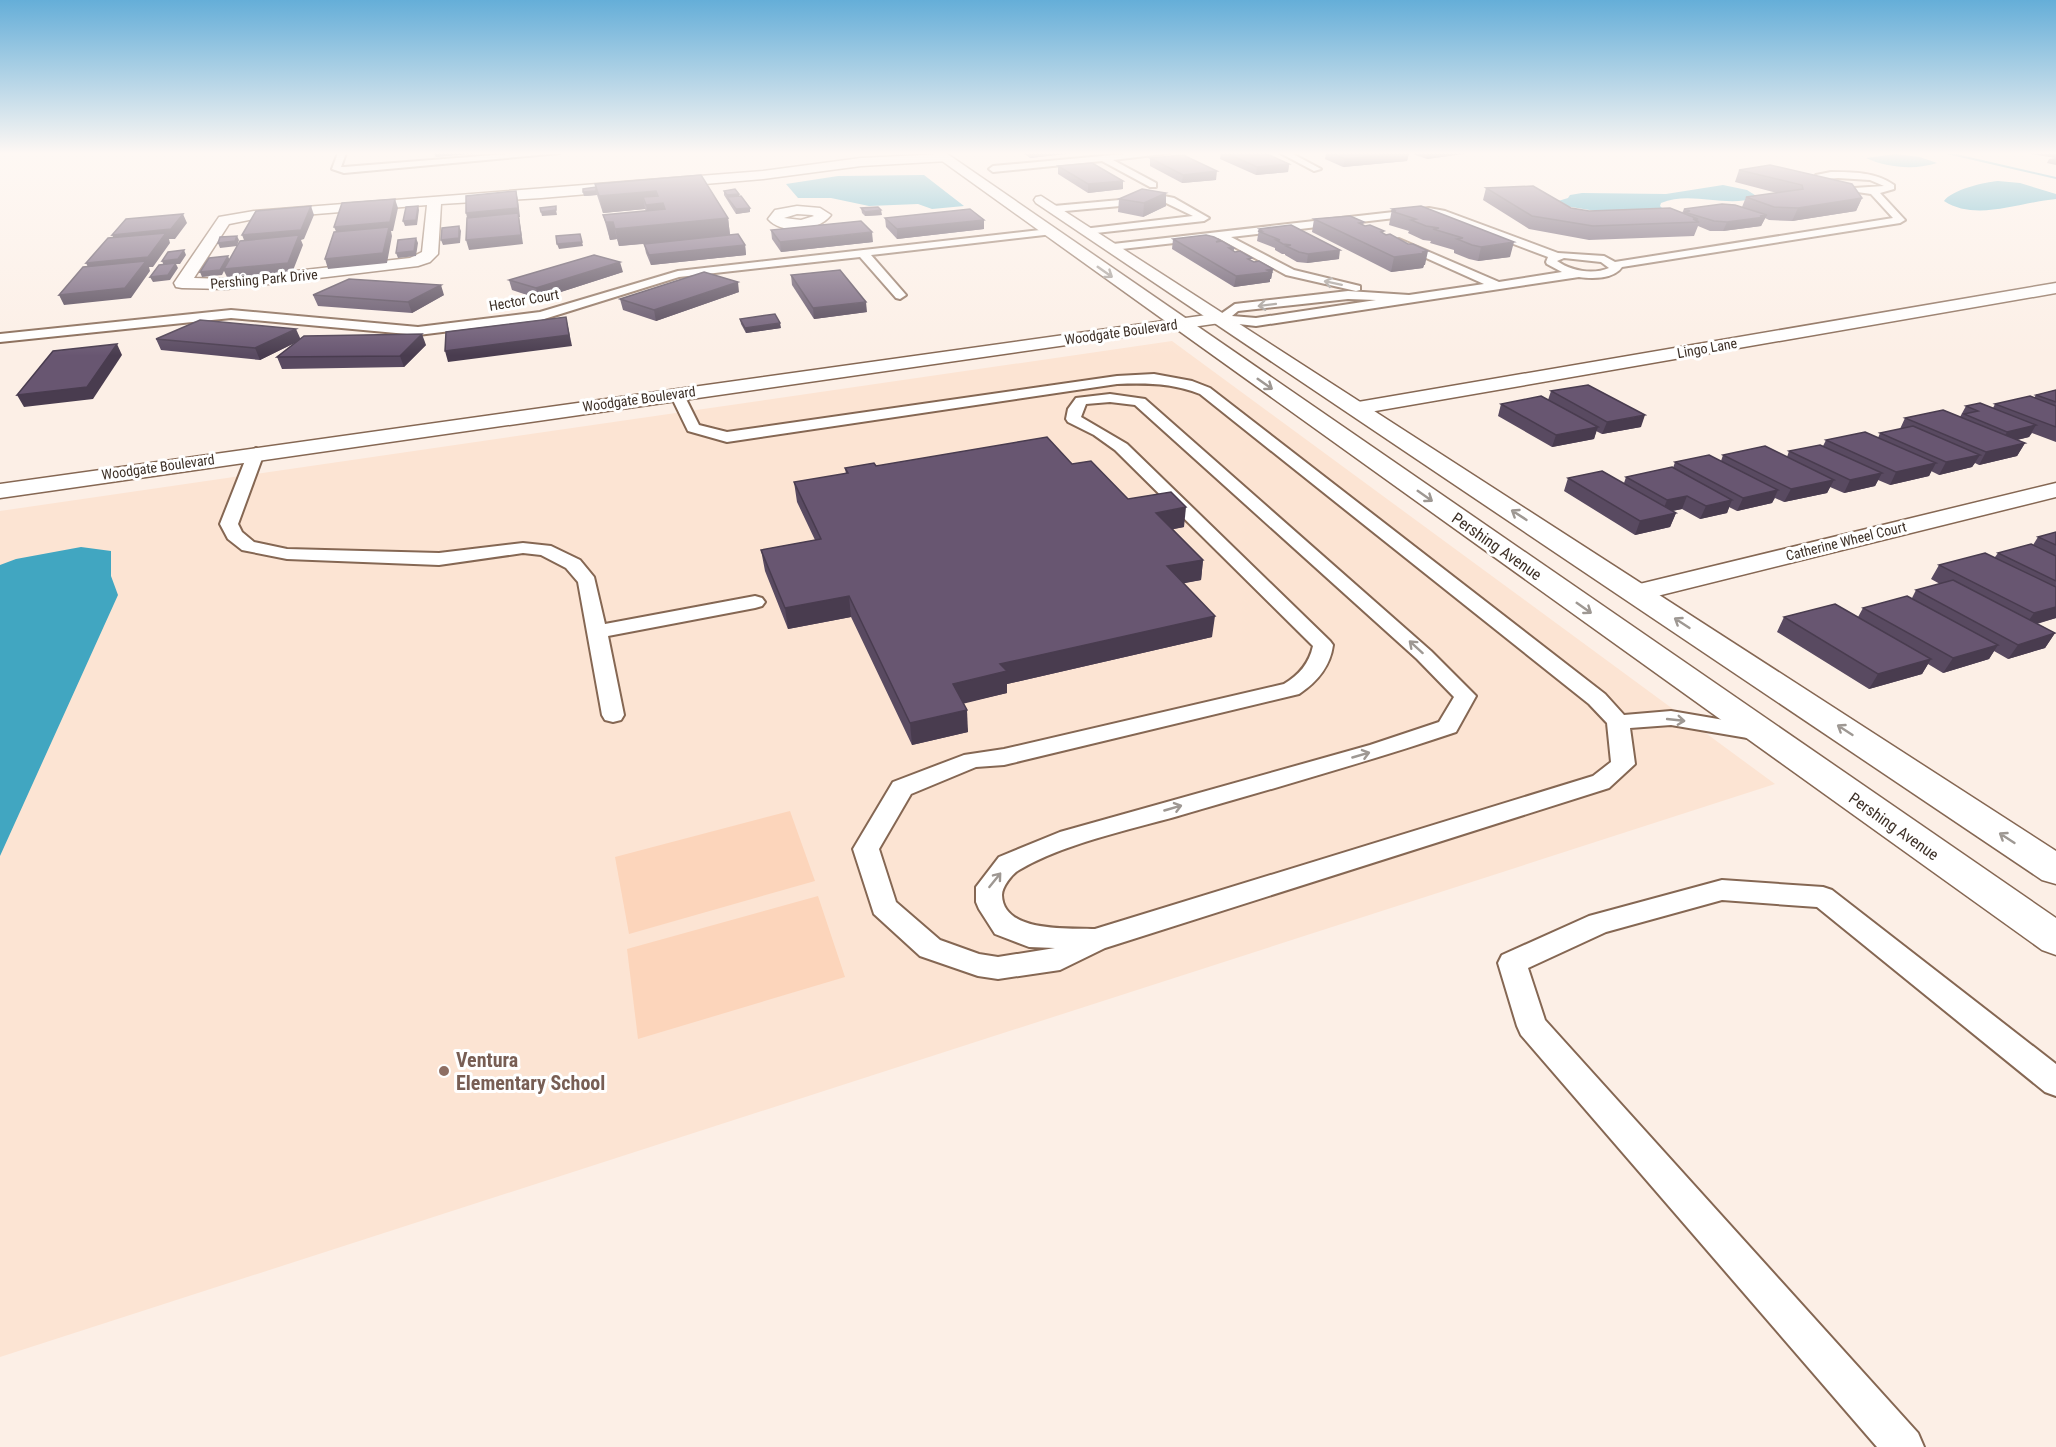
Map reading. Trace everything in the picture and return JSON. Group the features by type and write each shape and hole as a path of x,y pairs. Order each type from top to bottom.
{"street":[{"name":"Pershing Park Drive","path":"224,221 182,283 244,282 412,263 430,254 432,221"},
{"name":"Pershing Avenue","path":"1052,221 1180,324 2056,939"},
{"name":"Pershing Avenue","path":"1053,221 1087,231 1113,247 2056,870"},
{"name":"Lingo Lane","path":"1358,408 2056,288"},
{"name":"Woodgate Boulevard","path":"0,491 57,481 1221,318"},
{"name":"Woodgate Boulevard","path":"0,486 57,481"},
{"name":"Catherine Wheel Court","path":"1637,593 2056,490"}],"lane":[{"name":"Hector Court","path":"0,338 231,314 418,331 541,316 678,274 863,253 1048,221"},
{"name":"Hector Court","path":"1087,231 1181,221"},
{"path":"1113,247 1338,221"},
{"path":"1353,221 1370,229"},
{"path":"1462,221 1556,256 1583,255 1604,259 1616,265 1897,221"},
{"path":"1220,235 1290,273 1410,299"},
{"path":"1391,238 1496,285"},
{"path":"863,253 900,295"},
{"path":"1556,256 1551,262 1554,265 1581,273"},
{"path":"1221,318 1235,308 1348,295 1410,299 1581,273 1610,272 1617,268 1616,265"},
{"path":"677,394 693,428 727,437 1083,384 1154,378 1187,384 1205,391 1597,699 1618,722 1623,764 1601,782 1095,940 1060,959 998,968 978,964 930,948 884,907 866,849 902,788 972,760 1004,757 1291,689 1306,680 1322,656 1323,645 1121,447 1073,419 1065,406"},
{"path":"1005,396 1065,406 1096,398 1125,398 1140,402 1424,655 1465,696 1448,727 1378,750 1069,838 1008,864 989,887 989,902 1005,926 1029,936 1095,940"},
{"path":"256,453 229,524 234,535 248,546 287,554 412,559 439,559 523,548 545,550 573,564 587,581 612,715"},
{"path":"597,632 754,602"},
{"path":"1618,722 1671,718 1764,734"},
{"path":"1904,1447 1532,1026 1512,963 1599,923 1722,890 1823,897 2056,1082"}],"shaded area":[{"name":"Ventura Elementary School","path":"1172,341 1775,784 0,1357 0,511"},
{"path":"790,811 815,881 629,934 615,857"},
{"path":"818,896 845,977 638,1039 627,949"}],"water":[{"path":"81,547 111,551 111,576 118,595 0,856 0,565 16,559"}],"building":[{"path":"125,221 178,221 171,229 112,235"},
{"path":"250,221 305,221 301,230 242,235"},
{"path":"336,221 390,221 390,222 334,227"},
{"path":"467,221 519,221 521,235 466,240"},
{"path":"702,221 615,229 613,222 606,222"},
{"path":"861,221 872,232 780,242 771,230"},
{"path":"888,221 979,221 897,229"},
{"path":"1317,221 1361,221 1364,222 1359,223 1365,226 1370,225 1384,231 1381,232 1386,235 1390,234 1428,251 1394,257"},
{"path":"1412,221 1459,221 1514,242 1481,247 1457,239 1463,238 1433,229 1439,228"},
{"path":"1560,221 1699,222 1593,226"},
{"path":"1291,225 1340,250 1308,254 1299,252 1286,246 1291,245 1283,244 1276,240 1280,240 1258,231"},
{"path":"459,226 459,238 441,240 442,228"},
{"path":"389,227 383,253 325,259 334,232"},
{"path":"166,233 148,257 86,263 108,238"},
{"path":"580,234 582,242 557,244 556,236"},
{"path":"738,234 745,245 649,255 644,244"},
{"path":"299,235 288,263 224,269 240,241"},
{"path":"1206,235 1220,240 1216,242 1222,241 1234,248 1229,248 1235,252 1240,251 1252,258 1248,259 1254,262 1259,261 1273,269 1267,270 1271,272 1236,276 1173,239"},
{"path":"237,236 235,241 218,243 220,237"},
{"path":"416,238 414,251 396,253 398,240"},
{"path":"184,250 178,259 162,261 168,252"},
{"path":"594,255 620,262 536,288 509,280"},
{"path":"228,256 220,270 200,272 209,258"},
{"path":"146,261 125,288 59,295 83,267"},
{"path":"176,263 168,275 150,277 159,265"},
{"path":"840,270 866,302 813,308 791,275"},
{"path":"704,272 738,282 654,310 620,299"},
{"path":"349,279 441,285 408,302 313,295"},
{"path":"775,314 780,323 745,328 740,319"},
{"path":"566,317 569,335 445,351 446,332"},
{"path":"200,320 296,329 255,348 156,339"},
{"path":"422,334 400,356 277,357 304,336"},
{"path":"117,344 87,387 17,395 53,351"},
{"path":"1588,385 1645,415 1607,422 1551,391"},
{"path":"2056,390 2056,402 2036,395"},
{"path":"1541,396 1598,427 1556,435 1501,404"},
{"path":"2030,396 2056,406 2056,427 1995,404"},
{"path":"1980,403 2036,425 2007,432 1964,414 1978,411 1966,406"},
{"path":"1943,410 2025,443 1986,452 1905,418"},
{"path":"1913,426 1980,455 1946,462 1880,433"},
{"path":"1865,432 1936,463 1896,472 1826,440"},
{"path":"1047,437 1072,464 1091,461 1128,499 1171,492 1186,507 1156,513 1203,560 1167,566 1215,616 1000,664 1007,671 953,684 967,710 910,723 849,596 785,608 761,550 821,539 794,482 848,473 845,468 874,463 876,466"},
{"path":"1820,445 1882,473 1850,480 1789,451"},
{"path":"1765,446 1834,480 1791,489 1723,455"},
{"path":"1709,455 1778,490 1743,498 1675,462"},
{"path":"1672,467 1732,500 1706,506 1687,496 1667,500 1626,477"},
{"path":"1602,471 1676,513 1640,521 1568,478"},
{"path":"2056,532 2056,545 2038,537"},
{"path":"2031,544 2056,556 2056,581 1998,553"},
{"path":"1985,553 2056,587 2056,607 2034,613 1939,565"},
{"path":"1953,580 2055,633 2018,645 1916,590"},
{"path":"1907,596 1998,645 1953,658 1863,608"},
{"path":"1835,604 1931,659 1878,674 1784,617"}],"place":[{"name":"Ventura Elementary School","path":"444,1071"}]}
